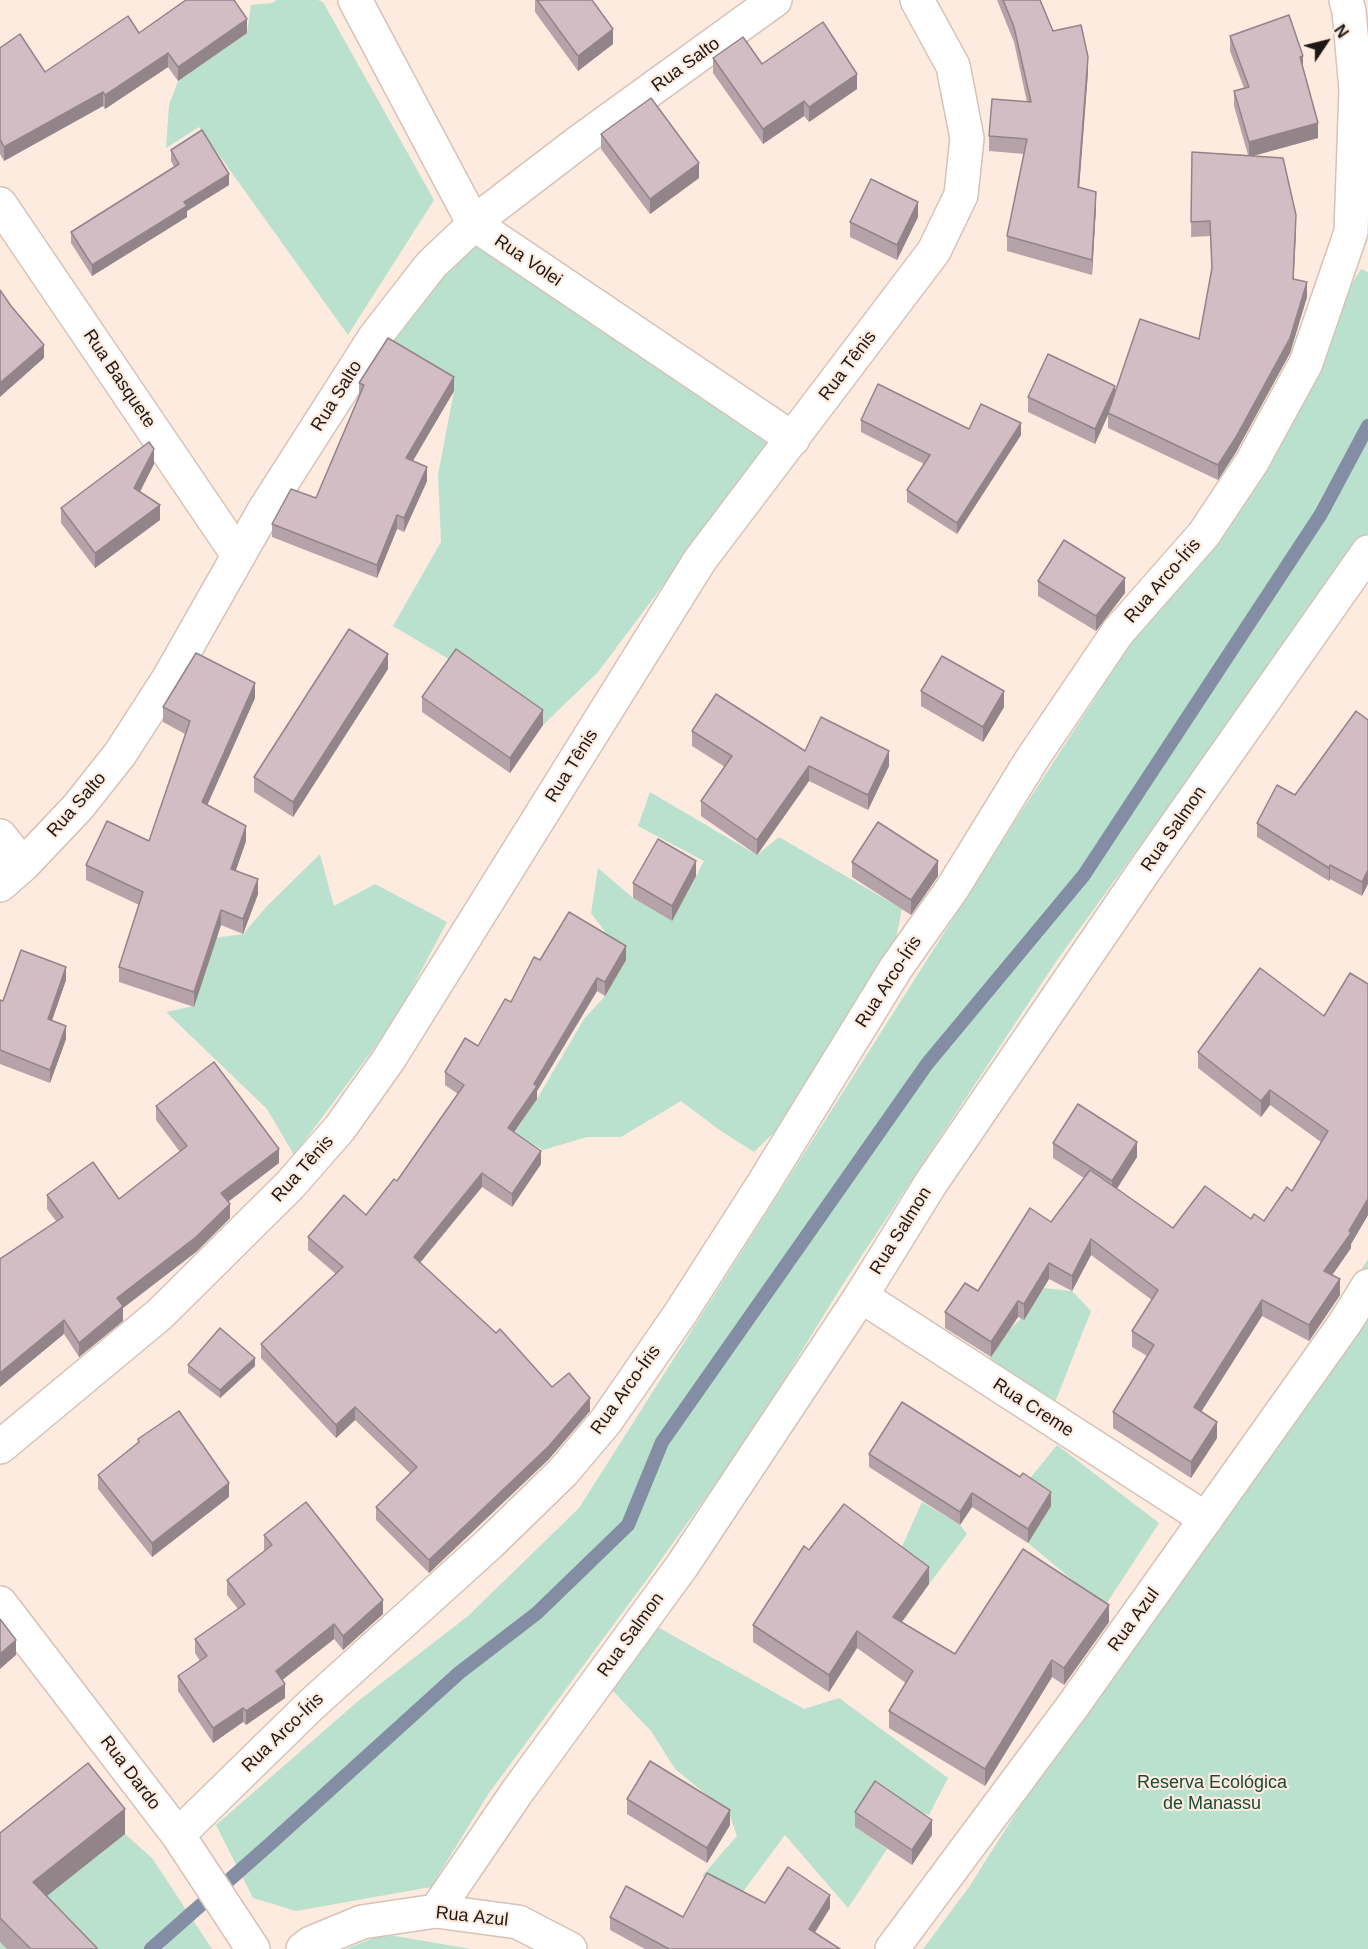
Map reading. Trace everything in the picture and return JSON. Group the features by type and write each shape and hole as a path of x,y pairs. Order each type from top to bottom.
{"street":[{"name":"Rua Volei","path":"356,0 474,224 793,439"},
{"name":"Rua Salto","path":"12,875 78,807 120,754 169,678 265,509 375,337 431,265 474,224 580,141 775,0"},
{"name":"Rua Tênis","path":"0,1447 160,1314 290,1185 340,1128 389,1059 700,560 934,251 961,195 967,138 953,66 917,0"},
{"name":"Rua Arco-Íris","path":"178,1835 311,1705 489,1544 563,1472 606,1422 750,1206 896,968 952,889 1032,759 1118,632 1204,534 1252,462 1306,363 1359,236 1356,89 1346,0"},
{"name":"Rua Basquete","path":"0,204 238,555"},
{"name":"Rua Salmon","path":"436,1911 517,1792 682,1566 861,1296 938,1173 1144,871 1368,552"},
{"path":"0,836 12,875"},
{"name":"Rua Azul","path":"892,1949 1072,1707 1345,1323 1368,1286"},
{"name":"Rua Creme","path":"861,1296 1206,1519"},
{"name":"Rua Dardo","path":"0,1603 178,1835 253,1949"},
{"name":"Rua Azul","path":"303,1949 311,1943 362,1922 436,1911 518,1922 570,1949"}],"green space":[{"path":"277,0 323,2 434,200 348,335 199,127 166,148 169,105 178,81 247,33 251,5 272,3"},
{"path":"472,241 772,440 598,672 543,725 457,664 393,626 441,542 438,475 454,391 384,348 410,306"},
{"path":"1361,269 1368,272 1368,562 1278,654 1055,963 841,1287 749,1437 489,1793 431,1887 296,1911 253,1898 216,1825 357,1702 468,1616 579,1508 1012,826 1131,643"},
{"path":"650,792 757,855 779,837 902,909 894,948 799,1108 754,1152 681,1101 621,1137 587,1137 543,1150 514,1133 537,1099 584,1019 605,996 626,960 591,913 598,868 633,898 672,921 704,861 638,826"},
{"path":"320,854 334,906 375,884 447,922 395,1020 294,1155 267,1109 166,1012 194,1006 214,938 243,934 267,906"},
{"name":"Reserva Ecológica de Manassu","path":"1368,1259 1368,1949 923,1949 969,1887"},
{"path":"1044,1288 1072,1291 1091,1311 1054,1405 982,1369 1010,1329 1028,1312"},
{"path":"1057,1445 1159,1523 1103,1609 1028,1543 1051,1506 1023,1487"},
{"path":"922,1502 960,1525 967,1534 929,1584 896,1560"},
{"path":"654,1625 804,1709 839,1698 948,1778 929,1815 875,1797 855,1827 887,1849 848,1908 785,1835 739,1897 702,1876 737,1836 729,1813 675,1769 651,1731 612,1690"},
{"path":"125,1834 152,1858 212,1949 0,1949 1,1935"},
{"path":"383,1934 471,1949 346,1949"}],"building":[{"path":"186,0 234,0 247,19 178,67 168,53 105,95 103,92 4,147 0,139 0,48 20,34 45,72 128,16 139,33"},
{"path":"537,0 592,0 613,29 578,56"},
{"path":"1003,0 1040,0 1053,31 1081,25 1088,57 1078,187 1096,192 1092,260 1007,236 1027,139 989,136 992,99 1031,102 1014,27"},
{"path":"1289,15 1303,56 1300,57 1318,123 1249,142 1234,91 1249,87 1230,36"},
{"path":"823,22 857,74 809,107 804,101 763,129 713,58 743,37 762,64"},
{"path":"651,98 699,163 650,199 601,134"},
{"path":"202,130 229,174 184,202 187,206 92,265 71,232 179,164 171,150"},
{"path":"1192,152 1283,158 1296,215 1293,279 1307,282 1290,338 1236,437 1218,465 1108,413 1140,319 1199,339 1212,268 1210,221 1191,222"},
{"path":"871,179 918,202 897,245 850,222"},
{"path":"0,290 44,345 0,383"},
{"path":"388,338 454,377 406,458 427,467 404,518 397,515 377,565 272,524 291,489 316,498 364,385 359,383"},
{"path":"1048,354 1115,386 1095,429 1028,397"},
{"path":"878,384 969,429 981,404 1021,423 957,523 907,490 930,455 861,420"},
{"path":"149,442 154,449 134,488 160,505 95,553 61,508"},
{"path":"1064,540 1125,578 1096,616 1038,581"},
{"path":"349,629 388,654 293,802 254,777"},
{"path":"456,649 543,710 510,758 422,697"},
{"path":"196,653 255,683 202,802 246,826 231,869 258,879 243,919 221,910 194,992 119,967 143,892 86,865 107,821 149,841 190,721 163,707"},
{"path":"942,656 1004,691 983,727 921,691"},
{"path":"716,694 805,751 821,717 889,751 868,795 809,766 757,840 701,801 732,756 692,731"},
{"path":"1356,711 1368,720 1368,870 1362,882 1330,865 1329,868 1257,823 1277,785 1295,795"},
{"path":"878,822 938,861 911,900 852,862"},
{"path":"658,839 696,861 672,906 633,883"},
{"path":"569,912 626,946 605,982 597,978 534,1084 537,1086 508,1128 541,1151 512,1194 482,1173 414,1257 496,1333 500,1329 552,1387 569,1373 590,1398 549,1446 429,1560 376,1507 417,1467 355,1407 336,1425 261,1344 343,1267 308,1237 344,1195 366,1215 394,1179 397,1181 464,1085 445,1072 465,1038 478,1046 505,999 511,1002 534,957 540,960"},
{"path":"21,950 66,967 48,1019 66,1026 50,1070 0,1050 0,1000 3,1001"},
{"path":"1260,968 1324,1016 1350,973 1368,984 1368,1199 1349,1231 1351,1233 1324,1271 1340,1279 1309,1325 1262,1300 1194,1407 1217,1422 1191,1462 1113,1412 1154,1345 1132,1331 1158,1290 1091,1239 1072,1276 1049,1263 1024,1304 1018,1301 991,1342 945,1312 965,1283 978,1291 1030,1208 1051,1222 1090,1170 1173,1228 1205,1186 1251,1219 1254,1214 1264,1221 1287,1187 1292,1191 1328,1131 1270,1090 1261,1101 1198,1052"},
{"path":"214,1062 279,1149 221,1193 230,1204 196,1237 117,1298 123,1306 79,1343 64,1320 0,1373 0,1259 63,1217 47,1195 93,1162 119,1199 187,1146 156,1106"},
{"path":"1078,1104 1137,1142 1112,1181 1053,1143"},
{"path":"220,1328 255,1358 220,1390 188,1365"},
{"path":"902,1402 1020,1477 1023,1473 1051,1492 1028,1529 972,1493 960,1512 869,1454"},
{"path":"179,1411 229,1483 152,1543 98,1475 139,1442 138,1439"},
{"path":"306,1502 383,1600 343,1636 334,1624 276,1671 285,1684 246,1711 243,1708 213,1728 178,1676 207,1656 195,1639 245,1604 227,1580 272,1545 264,1535"},
{"path":"844,1504 929,1567 893,1617 955,1654 1023,1549 1109,1605 1064,1668 1052,1660 985,1769 889,1711 913,1671 857,1631 829,1675 753,1625 804,1546 809,1550"},
{"path":"0,1619 16,1640 0,1654"},
{"path":"650,1761 730,1810 707,1848 627,1799"},
{"path":"88,1763 125,1809 33,1882 97,1948 31,1949 0,1918 0,1833"},
{"path":"875,1781 932,1820 912,1850 855,1812"},
{"path":"788,1867 830,1895 809,1929 840,1949 669,1949 610,1917 626,1886 683,1917 707,1873 765,1903"}],"waterway":[{"path":"151,1949 459,1673 537,1613 628,1525 662,1442 927,1064 1084,875 1321,514 1368,426"}]}
